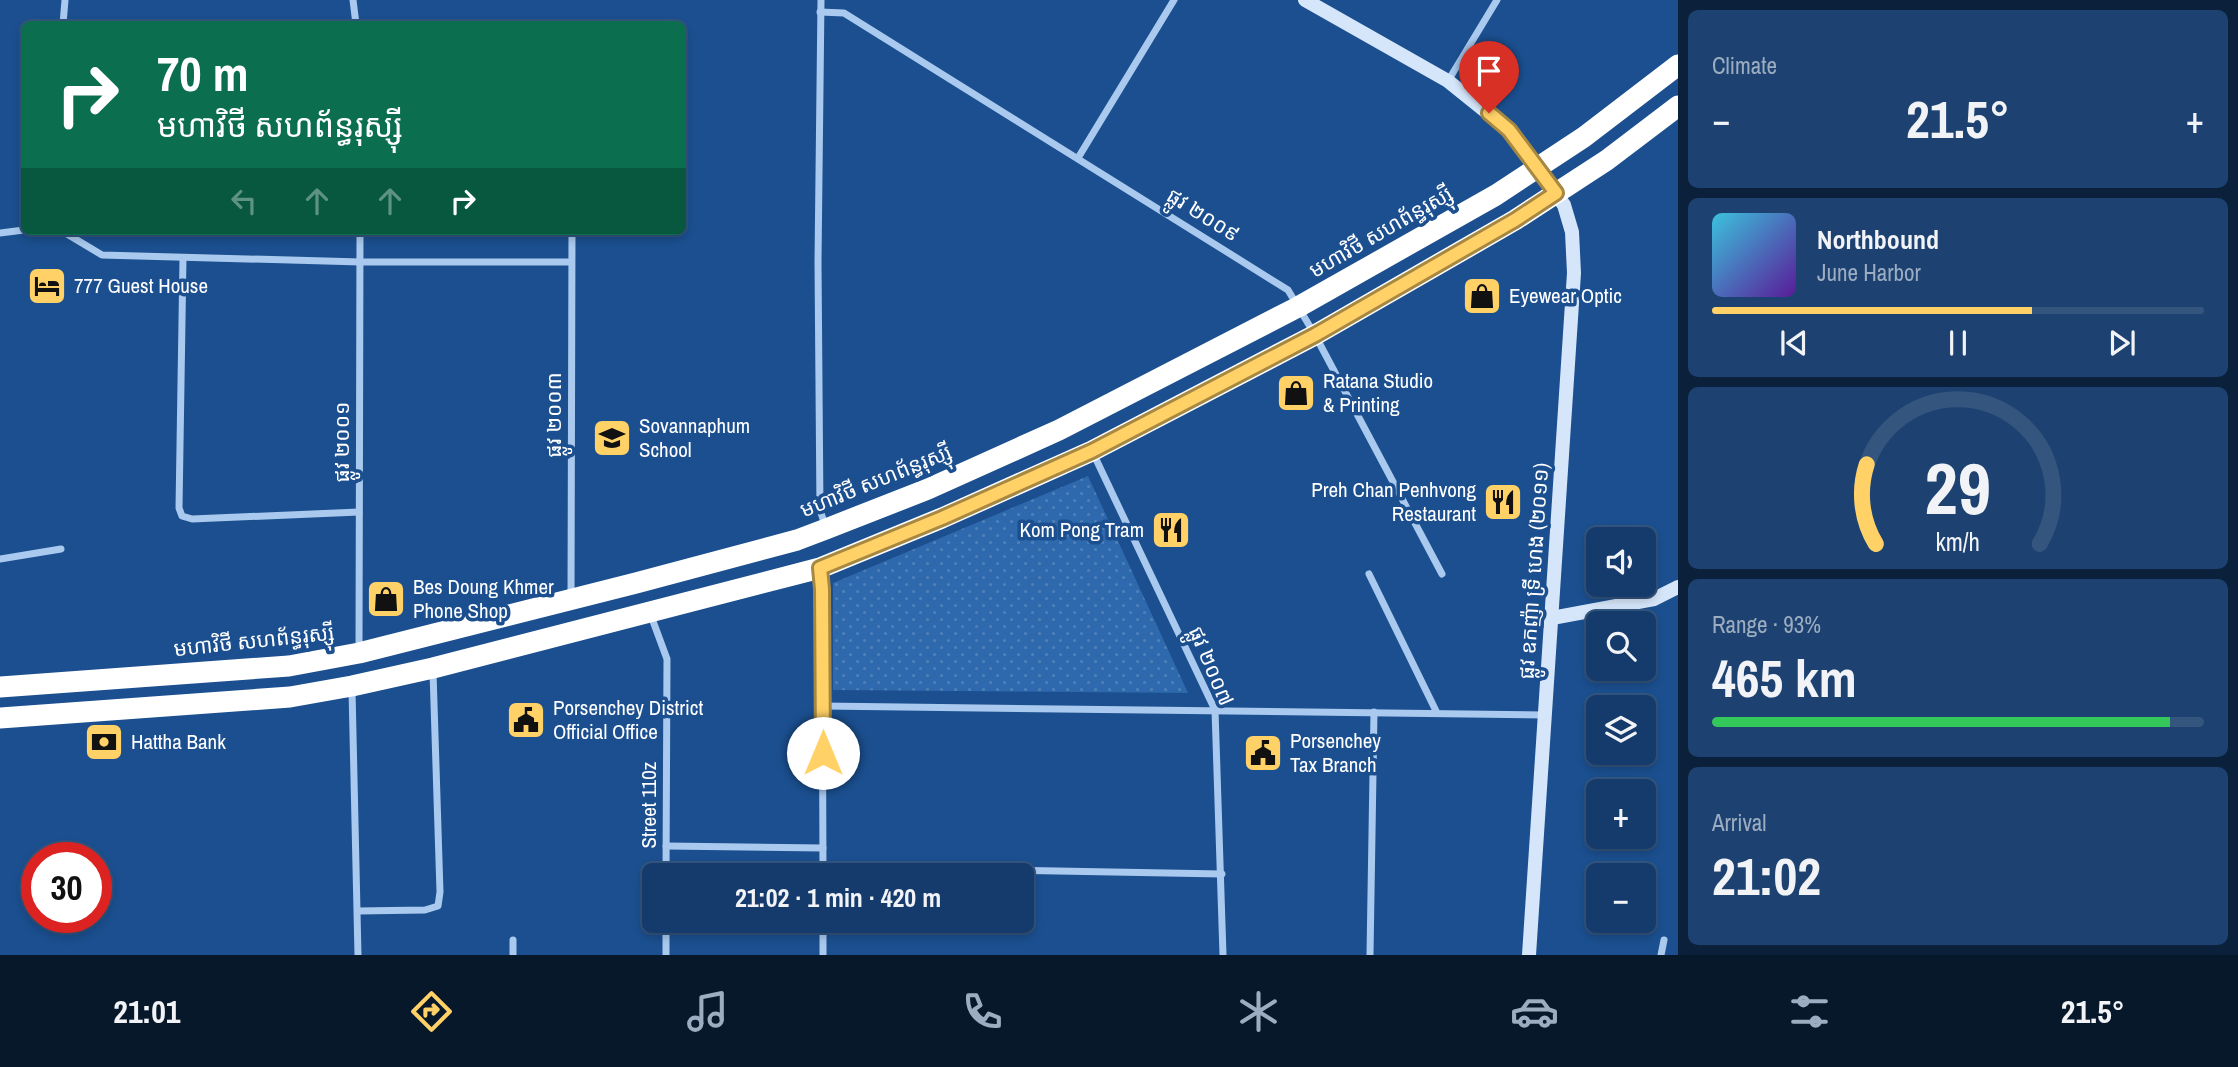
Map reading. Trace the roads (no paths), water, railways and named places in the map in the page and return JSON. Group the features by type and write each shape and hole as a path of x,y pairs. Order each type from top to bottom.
{"highway":[{"name":"មហាវិថី សហព័ន្ធរុស្ស៊ី","path":"0,687 289,666 359,653 797,540 928,489 1059,430 1298,307 1496,195 1584,137 1678,65"},
{"path":"0,718 290,697 352,686 433,668 820,568 942,518 1092,451 1315,335 1515,220 1607,160 1678,106"}],"main road":[{"name":"ផ្លូវ ឧកញ៉ា ទ្រី ហេង (២០១១)","path":"1305,0 1448,81 1509,130 1556,193 1570,219 1574,273 1529,955"},
{"path":"1552,618 1654,598 1678,587"}],"street":[{"path":"64,21 65,0"},
{"path":"821,0 818,262 820,510 826,529"},
{"path":"1078,159 1174,0"},
{"path":"1448,81 1497,0"},
{"path":"354,3 356,21"},
{"name":"ផ្លូវ ២០០៩","path":"820,12 844,13 1288,290 1315,335 1441,574"},
{"path":"0,233 21,230"},
{"path":"68,235 102,255 361,262 571,262"},
{"name":"ផ្លូវ ២០០១","path":"359,653 360,235"},
{"name":"ផ្លូវ ២០០៣","path":"571,600 572,235"},
{"path":"183,258 181,516 192,519 359,512"},
{"name":"ផ្លូវ ២០០៧","path":"1092,451 1215,710 1223,955"},
{"path":"0,559 61,549"},
{"path":"820,568 823,863"},
{"path":"1369,574 1437,713"},
{"name":"Street 110z","path":"650,612 667,659 666,863"},
{"path":"358,911 425,910 438,906 440,892 433,668"},
{"path":"352,686 358,955"},
{"path":"823,706 1545,715"},
{"path":"1370,955 1374,712"},
{"path":"666,846 823,848"},
{"path":"1034,871 1222,874"},
{"path":"666,933 666,955"},
{"path":"823,933 823,955"},
{"path":"513,940 513,955"},
{"path":"1661,955 1664,940"}],"place":[{"name":"777 Guest House","path":"47,286"},
{"name":"Eyewear Optic","path":"1482,296"},
{"name":"Ratana Studio & Printing","path":"1296,393"},
{"name":"Sovannaphum School","path":"612,438"},
{"name":"Preh Chan Penhvong Restaurant","path":"1503,502"},
{"name":"Kom Pong Tram","path":"1171,530"},
{"name":"Bes Doung Khmer Phone Shop","path":"386,599"},
{"name":"Porsenchey District Official Office","path":"526,720"},
{"name":"Hattha Bank","path":"104,742"},
{"name":"Porsenchey Tax Branch","path":"1263,753"}]}
